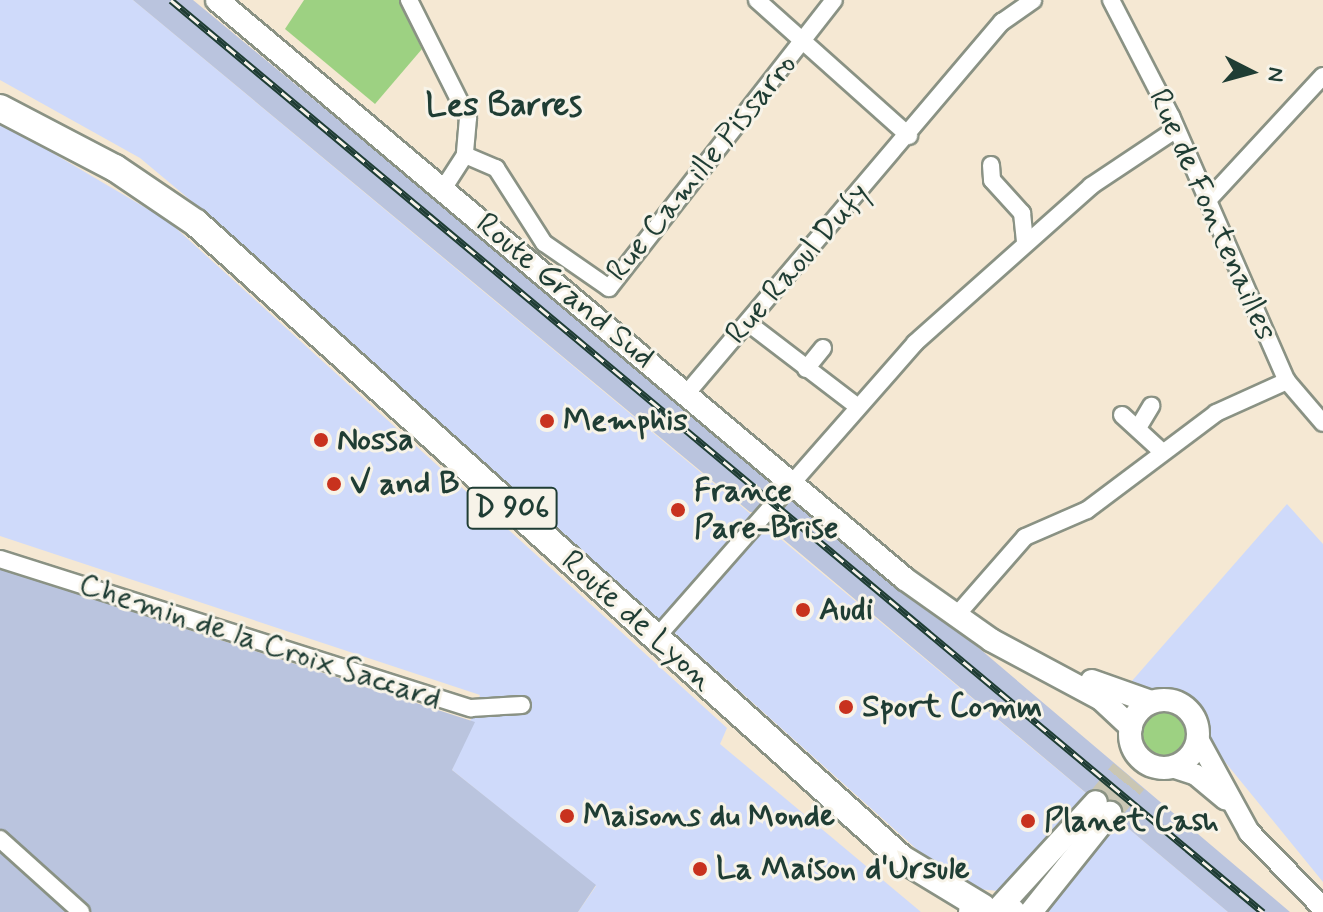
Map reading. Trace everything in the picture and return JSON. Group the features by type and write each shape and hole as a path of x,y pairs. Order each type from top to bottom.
{"main road":[{"name":"Route Grand Sud","path":"217,0 955,617 991,640 1101,699 1131,727"},
{"name":"Route de Lyon","path":"0,91 196,223 901,858 991,909"},
{"name":"Route de Lyon","path":"0,108 115,168"},
{"name":"Route Grand Sud","path":"991,640 1151,702"},
{"path":"1151,702 1185,708 1197,737 1166,767 1129,776 1134,750 1131,727 1151,702"},
{"path":"1134,750 1166,767"},
{"path":"991,909 1103,808 1031,912"},
{"name":"Route de Lyon","path":"901,858 905,871 947,912"}],"street":[{"path":"409,0 468,118 465,155 443,189"},
{"path":"757,0 909,136"},
{"path":"803,41 834,0"},
{"name":"Rue Raoul Dufy","path":"687,393 909,136 1002,22 1033,0"},
{"name":"Rue de Fontenailles","path":"1111,0 1208,200 1287,381 1323,423"},
{"name":"Rue Camille Pissarro","path":"465,155 496,168 544,243 609,288 803,41"},
{"path":"1208,200 1323,76"},
{"path":"656,638 790,480 858,407 1025,241 1140,147 1175,130"},
{"path":"991,165 992,180 1022,213 1025,241"},
{"path":"756,329 858,407"},
{"path":"806,369 823,348"},
{"path":"955,617 1015,546 1087,510 1160,450 1216,413 1287,381"},
{"path":"1138,428 1151,406"},
{"path":"1122,415 1160,450"},
{"name":"Chemin de la Croix Saccard","path":"0,559 471,708 522,705"},
{"path":"1197,737 1228,800 1272,861 1323,908"},
{"path":"1166,767 1196,775 1228,800"},
{"path":"0,839 81,912"}],"shaded area":[{"path":"0,0 133,0 1087,794 1008,892 959,887 195,204 140,158 0,80"},
{"path":"133,0 193,0 774,479 771,495 803,499 1290,912 1228,912 764,523 766,514 750,512"},
{"path":"0,122 168,221 727,728 720,744 921,912 578,912 596,886 452,770 480,695 0,536"},
{"path":"1287,504 1323,544 1323,882 1181,708 1131,682"},
{"path":"0,569 475,722 452,770 596,885 578,912 0,912"},
{"path":"1117,819 1228,912 1045,912"}],"green space":[{"path":"304,0 399,0 422,49 375,104 285,29"},
{"path":"1164,708 1182,715 1189,733 1182,751 1164,758 1146,751 1139,733 1146,715"}],"tunnel":[{"path":"1096,802 1122,770"},
{"path":"1110,813 1136,782"}],"railway":[{"path":"171,0 1263,912"}],"place":[{"name":"Memphis","path":"547,421"},
{"name":"Nossa","path":"321,440"},
{"name":"V and B","path":"334,484"},
{"name":"France Pare-Brise","path":"678,510"},
{"name":"Audi","path":"803,610"},
{"name":"Sport Comm","path":"846,707"},
{"name":"Maisons du Monde","path":"567,816"},
{"name":"Planet Cash","path":"1028,821"},
{"name":"La Maison d'Ursule","path":"700,869"}],"district":[{"name":"Les Barres","path":"504,106"}]}
